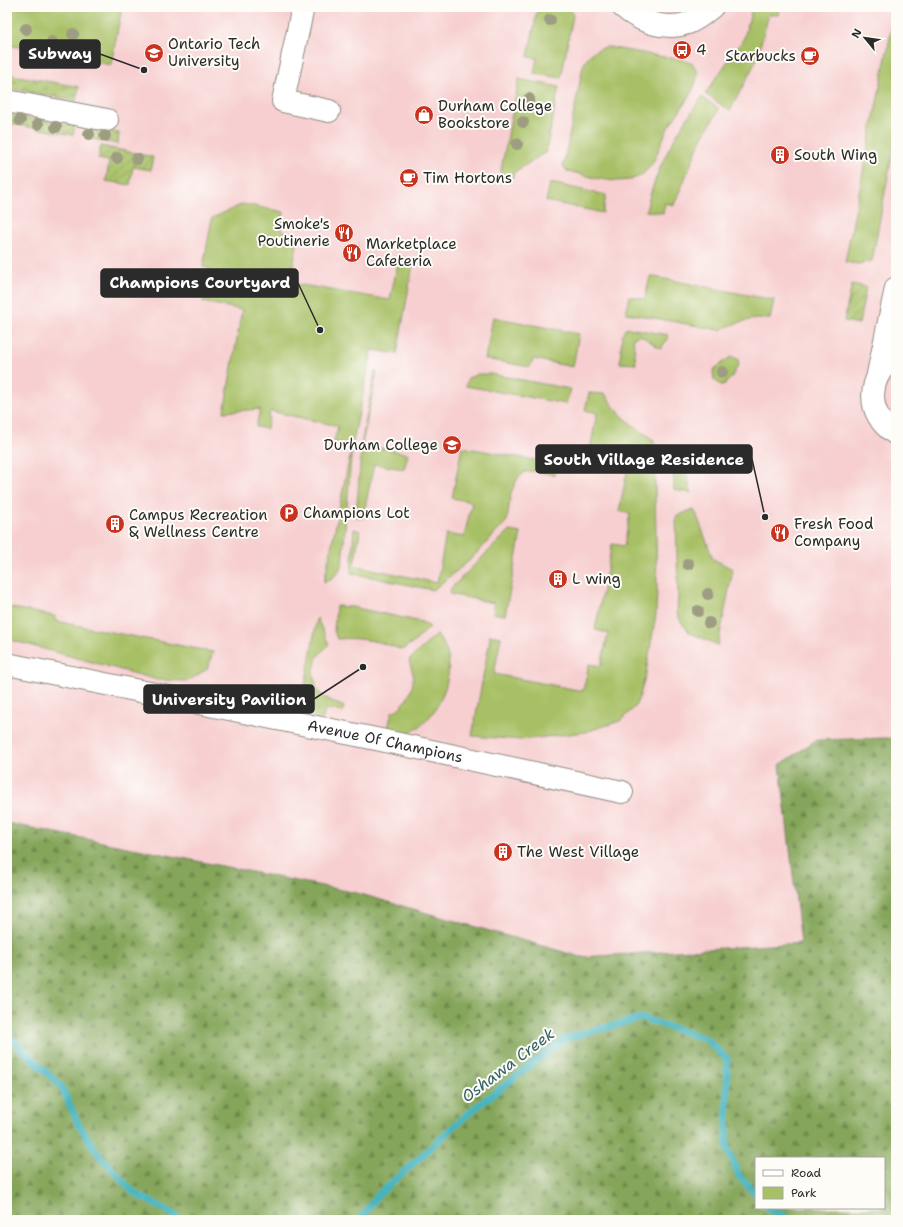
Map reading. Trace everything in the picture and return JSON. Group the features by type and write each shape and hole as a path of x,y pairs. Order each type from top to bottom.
{"street":[{"path":"303,7 282,101 329,111"},
{"path":"623,7 634,16 651,23 672,26 688,23 712,7"},
{"path":"7,101 107,120"},
{"path":"895,296 878,374 873,389 874,404 879,418 889,430 896,434"},
{"path":"878,374 887,362 896,356"},
{"name":"Avenue Of Champions","path":"7,664 376,739 622,792"}],"shaded area":[{"name":"Durham College","path":"7,7 896,7 896,739 816,740 780,765 801,943 581,957 357,893 7,823"}],"green space":[{"path":"7,7 122,7 111,65 7,45"},
{"path":"538,7 570,7 573,16 561,78 534,73 537,58 528,57"},
{"path":"758,7 779,7 778,15 769,14 756,61 730,111 705,94 744,38 751,12"},
{"path":"896,7 896,134 872,261 858,264 845,262"},
{"path":"608,47 682,60 693,64 698,73 694,87 669,126 653,162 645,172 636,178 614,181 567,171 563,167 583,66 593,52"},
{"path":"7,74 79,87 76,101 7,88"},
{"path":"519,79 559,87 546,152 513,173 513,177 500,175"},
{"path":"702,97 719,109 700,142 674,205 665,203 663,213 646,211 661,165 684,123"},
{"path":"7,114 75,126 73,135 7,123"},
{"path":"88,128 119,133 118,144 86,138"},
{"path":"101,146 153,157 151,170 133,167 130,185 106,181 109,161 98,159"},
{"path":"550,183 606,195 603,213 546,201"},
{"path":"243,204 284,212 281,231 299,234 290,283 390,300 399,257 414,259 397,354 372,350 352,446 334,442 338,426 270,411 267,429 256,427 260,409 224,412 242,310 203,302 209,268 203,267 212,218"},
{"path":"650,276 774,300 770,319 744,321 720,330 626,313 629,296 645,299"},
{"path":"852,284 866,287 859,324 844,321"},
{"path":"493,317 579,334 573,367 533,359 530,367 485,359"},
{"path":"629,328 669,335 661,349 640,335 633,338 636,364 620,363 622,335 625,329"},
{"path":"733,357 738,359 739,364 731,378 725,384 721,385 714,380 713,370 729,358"},
{"path":"375,371 377,372 362,444 408,454 404,469 374,464 363,518 356,517 362,440"},
{"path":"478,374 491,374 570,389 566,404 466,386 468,378"},
{"path":"589,393 605,394 615,408 627,420 654,440 657,587 656,614 646,673 640,695 635,707 620,721 585,732 521,740 472,736 490,639 489,635 501,637 494,674 583,691 589,664 601,666 608,633 595,630 612,544 624,546 630,514 619,511 627,472 587,465 597,413 585,410"},
{"path":"352,446 342,565 335,576 324,582"},
{"path":"673,446 680,450 690,451 687,477 691,493 674,490"},
{"path":"462,447 556,464 554,475 537,471 525,472 517,479 511,493 507,521 470,560 433,590 351,573 354,529 360,531 354,565 437,583 446,534 464,537 472,502 452,498"},
{"path":"694,510 713,559 733,569 718,645 690,633 681,622 677,613 678,593 676,517 688,511"},
{"path":"509,531 521,533 505,615 493,613 494,603 449,594 451,588"},
{"path":"336,606 352,607 422,622 430,627 411,645 410,644 402,650 370,640 337,639 334,631"},
{"path":"7,607 55,616 55,621 213,652 207,669 188,681 158,680 7,639"},
{"path":"317,618 329,644 317,657 313,673 317,690 324,697 344,707 343,712 325,709 323,719 300,714"},
{"path":"437,634 447,653 449,664 448,675 441,699 427,720 418,728 406,734 387,732 392,712 400,707 407,699 413,684 409,660"},
{"path":"896,739 896,1220 7,1220 7,823 357,893 581,957 801,943 780,765 816,740"}],"waterway":[{"name":"Oshawa Creek","path":"360,1220 376,1197 471,1111 566,1038 642,1018 706,1039 727,1059 727,1147 739,1176 755,1193"},
{"path":"7,1035 61,1086 79,1125 99,1155 133,1192 173,1214 178,1220"},
{"name":"Oshawa Creek","path":"770,1209 790,1220"}],"place":[{"name":"4","path":"682,50"},
{"name":"Ontario Tech University","path":"154,53"},
{"name":"Starbucks","path":"810,56"},
{"name":"Subway","path":"144,70"},
{"name":"Durham College Bookstore","path":"424,115"},
{"name":"South Wing","path":"780,155"},
{"name":"Tim Hortons","path":"409,178"},
{"name":"Smoke's Poutinerie","path":"344,233"},
{"name":"Marketplace Cafeteria","path":"352,253"},
{"name":"Champions Courtyard","path":"320,330"},
{"name":"Durham College","path":"452,445"},
{"name":"Champions Lot","path":"289,513"},
{"name":"South Village Residence","path":"765,517"},
{"name":"Campus Recreation & Wellness Centre","path":"115,524"},
{"name":"Fresh Food Company","path":"780,533"},
{"name":"L wing","path":"558,579"},
{"name":"University Pavilion","path":"363,667"},
{"name":"The West Village","path":"503,852"}]}
